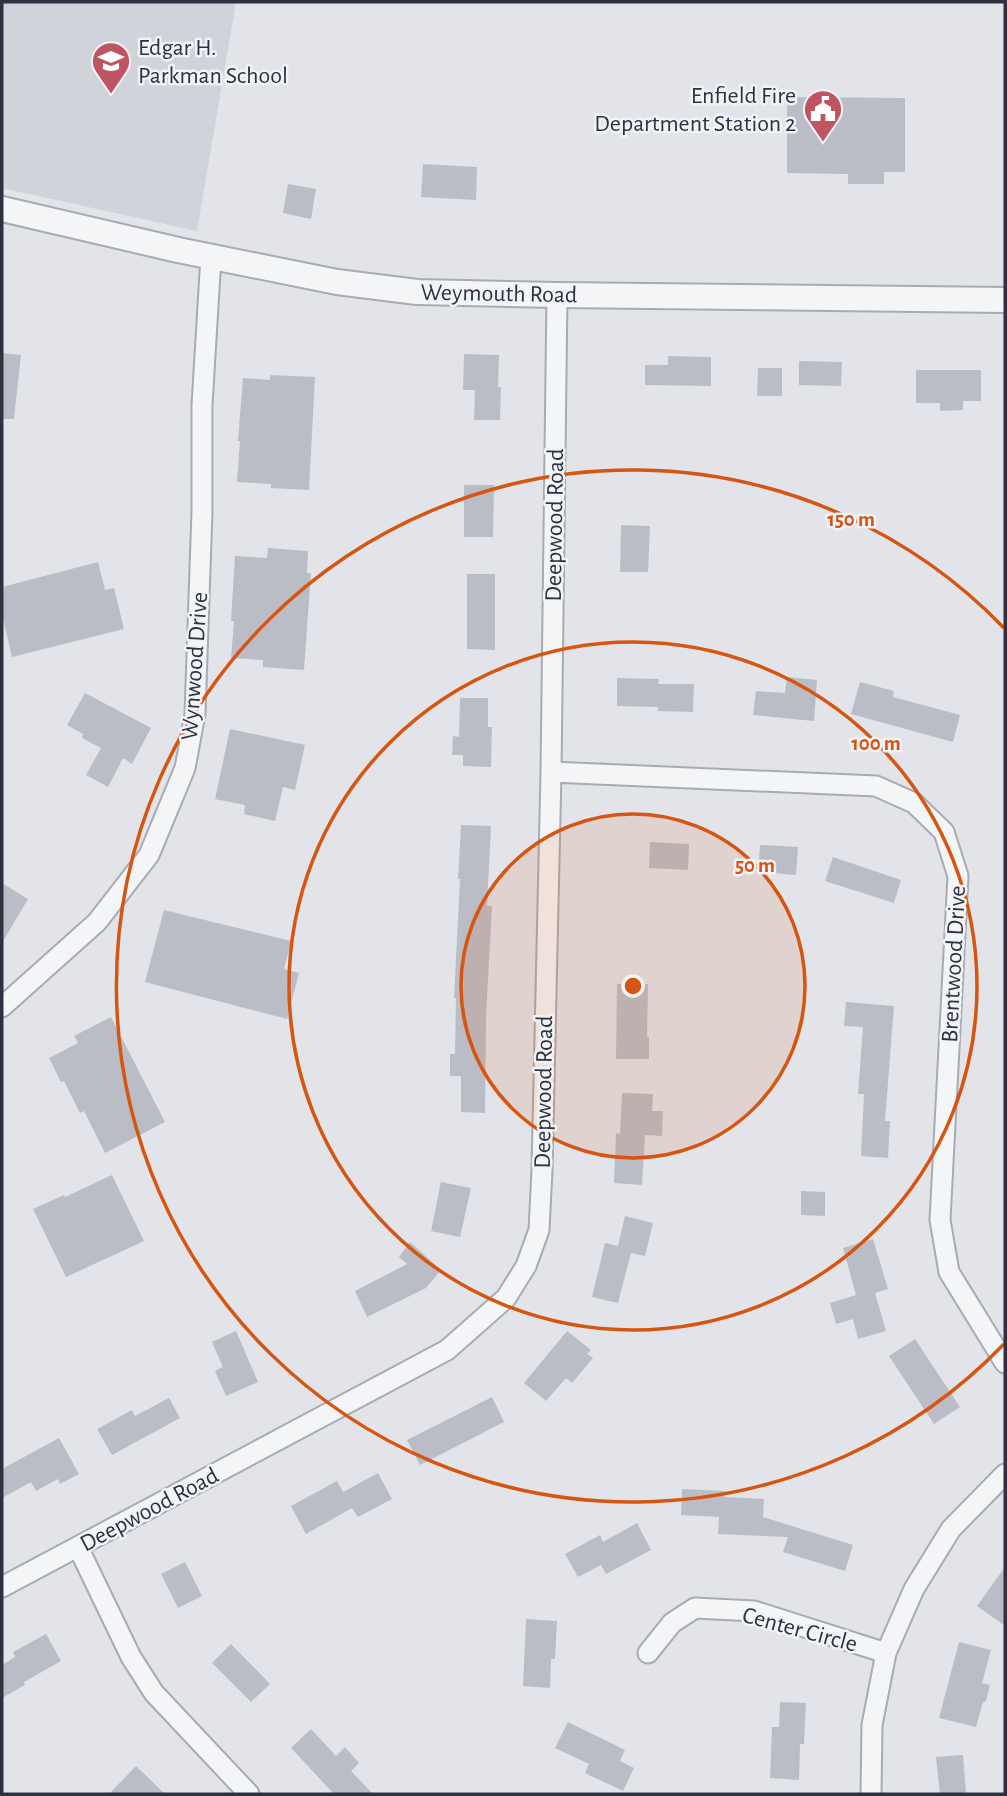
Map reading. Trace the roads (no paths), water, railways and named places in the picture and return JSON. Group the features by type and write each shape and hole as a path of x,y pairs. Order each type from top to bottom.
{"street":[{"name":"Weymouth Road","path":"2,209 337,282 417,292 1005,300"},
{"name":"Wynwood Drive","path":"2,1007 97,922 149,855 185,768 195,714 202,511 201,405 211,256"},
{"name":"Deepwood Road","path":"2,1587 447,1350 506,1298 526,1266 539,1230 542,1170 551,772 557,295"},
{"name":"Brentwood Drive","path":"551,772 876,786 914,803 944,832 958,876 940,1220 949,1272 1005,1363"},
{"path":"871,1794 872,1725 886,1653 914,1589 951,1530 1005,1474"},
{"path":"78,1547 131,1657 154,1693 249,1794"},
{"name":"Center Circle","path":"648,1653 672,1623 695,1608 754,1611 886,1653"}],"place":[{"name":"Edgar H. Parkman School","path":"111,95"},
{"name":"Enfield Fire Department Station 2","path":"823,143"}]}
